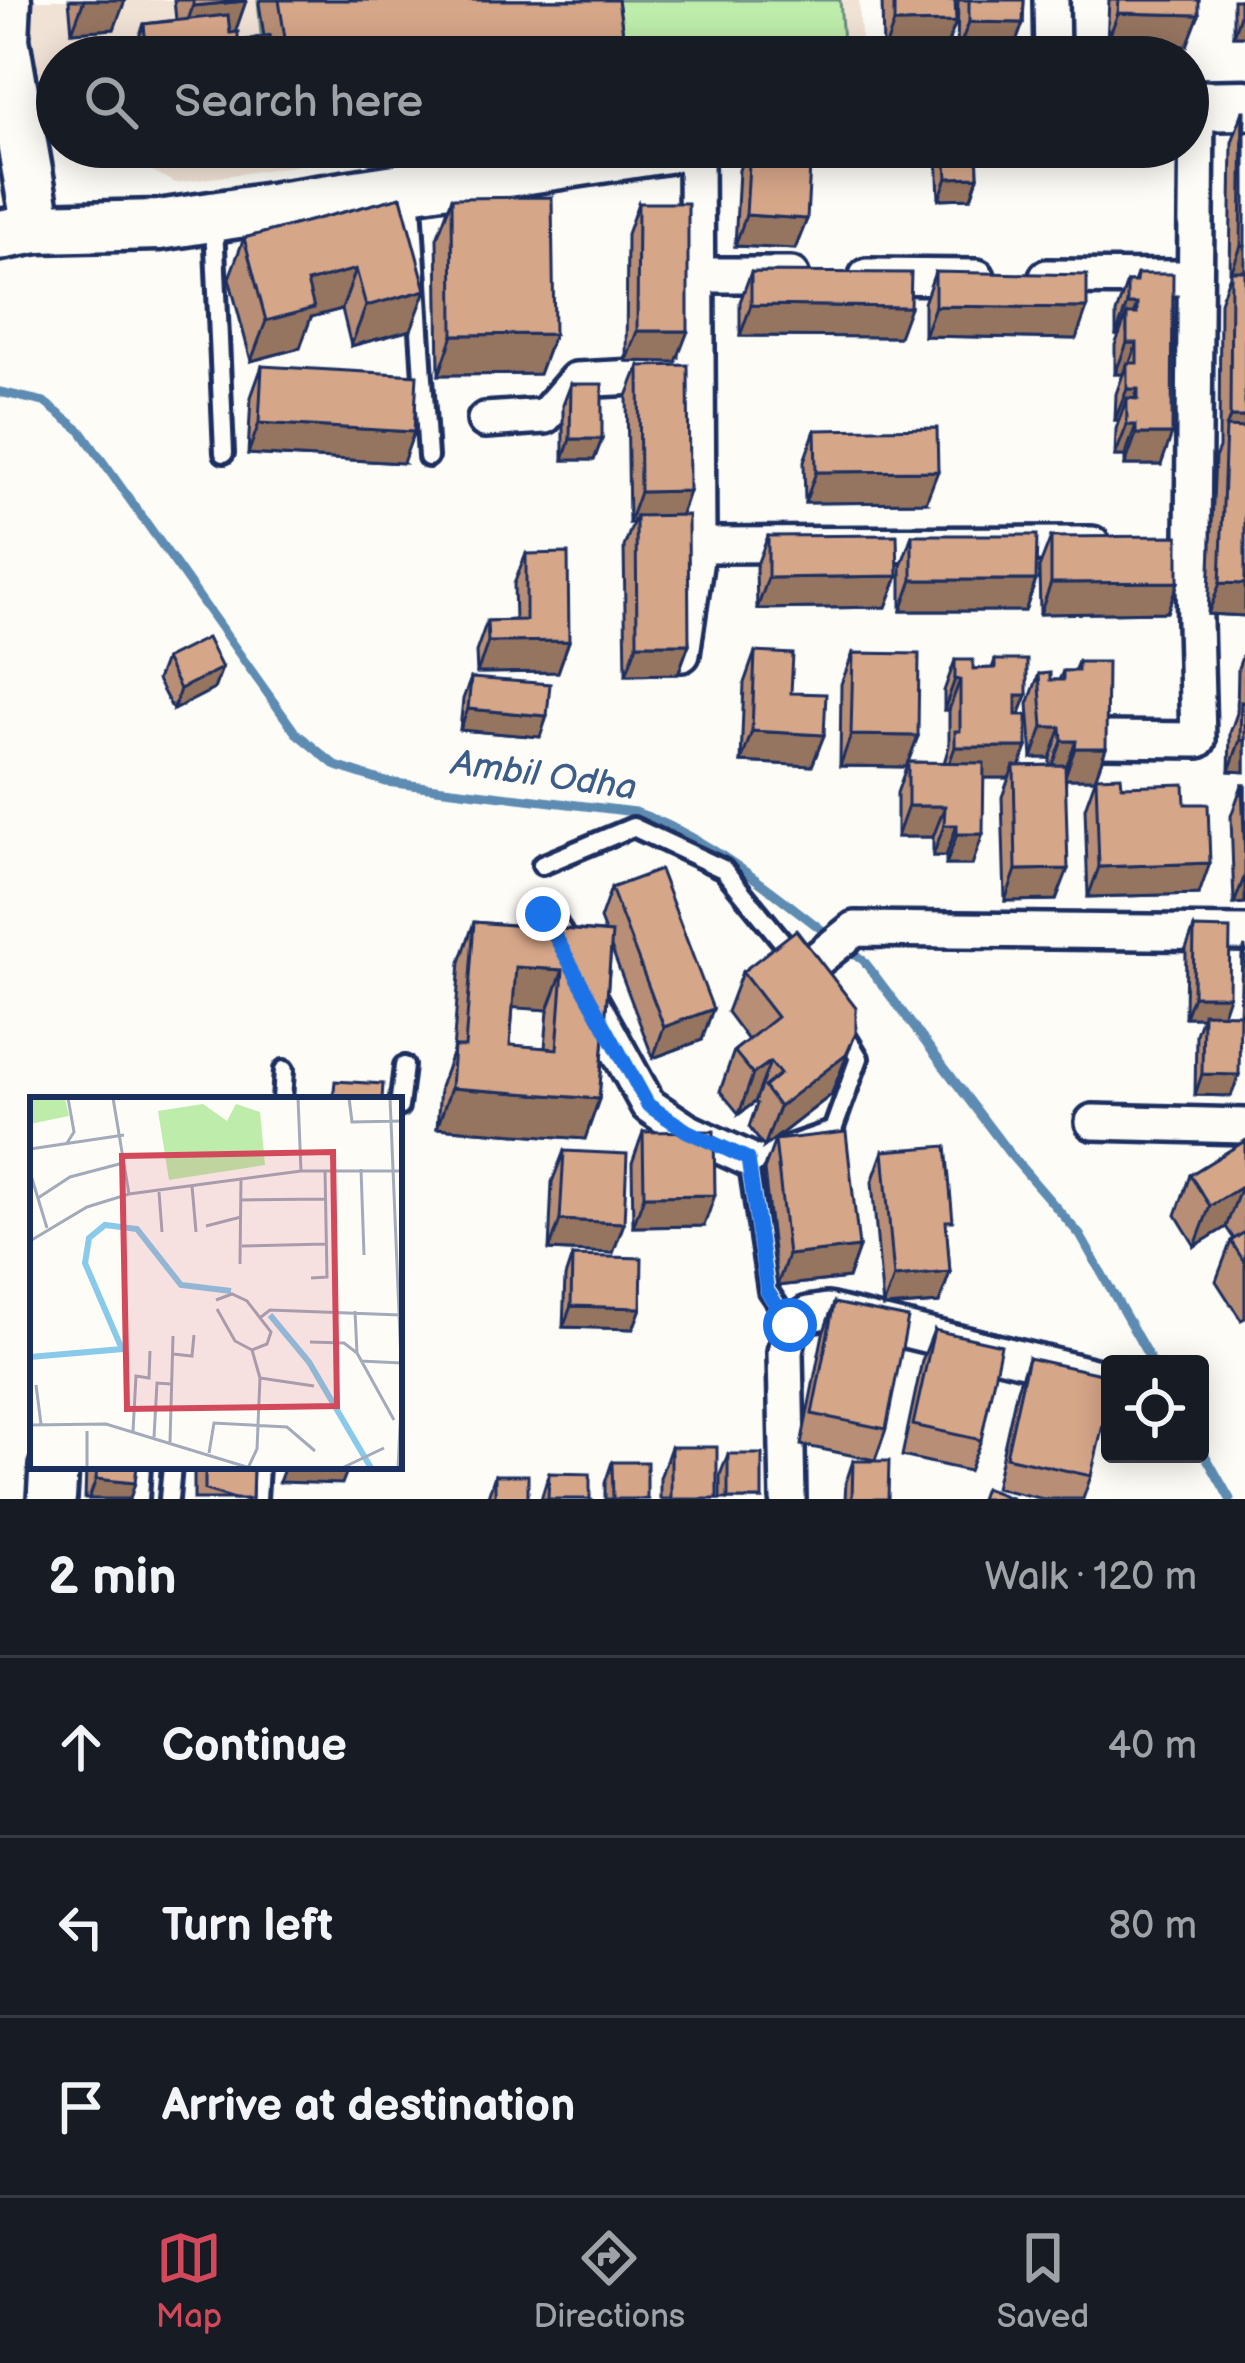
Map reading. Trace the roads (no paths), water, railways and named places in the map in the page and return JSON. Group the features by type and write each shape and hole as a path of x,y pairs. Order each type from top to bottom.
{"street":[{"path":"1051,0 1052,36"},
{"path":"3,27 18,232 159,225 535,168"},
{"path":"1209,106 1245,105"},
{"path":"682,654 698,545 697,168"},
{"path":"1101,739 1198,740 1181,544 1196,278 1193,168"},
{"path":"697,275 1196,278"},
{"path":"485,420 545,416 576,380 697,375"},
{"path":"698,545 1122,544"},
{"path":"543,914 648,1105 687,1131 748,1159"},
{"path":"816,970 855,929 1245,933"},
{"path":"1093,1122 1245,1126"},
{"path":"788,1499 784,1352 790,1325 808,1314 827,1311 1101,1378"},
{"path":"45,1499 47,1469"}],"lane":[{"path":"411,187 428,457"},
{"path":"213,217 224,453"},
{"path":"542,865 633,827 723,869 816,970"},
{"path":"790,1325 767,1291 748,1159 833,1130 859,1058 827,1005"},
{"path":"400,1097 404,1066"},
{"path":"282,1097 284,1070"},
{"path":"67,1499 69,1469"},
{"path":"139,1499 141,1469"},
{"path":"170,1499 172,1469"},
{"path":"257,1499 259,1469"}],"waterway":[{"name":"Ambil Odha","path":"0,392 44,402 81,431 295,732 336,766 386,782 635,812 713,850 830,936"},
{"name":"Ambil Odha","path":"844,946 864,961 1009,1153 1080,1235 1148,1355"},
{"name":"Ambil Odha","path":"1209,1462 1230,1499"}]}
